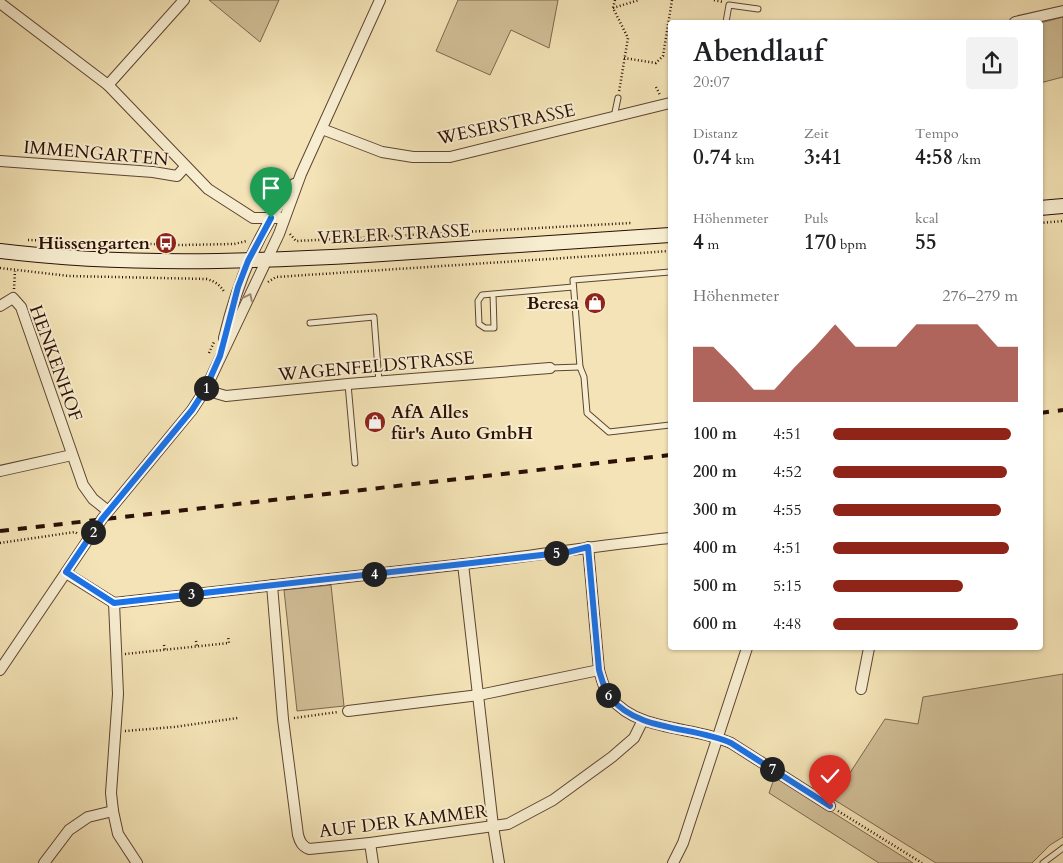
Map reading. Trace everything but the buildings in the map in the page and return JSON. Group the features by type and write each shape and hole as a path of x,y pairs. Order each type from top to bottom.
{"main road":[{"path":"1043,208 1063,206"},
{"name":"VERLER STRASSE","path":"0,251 104,259 208,262 442,251 668,235"}],"street":[{"path":"108,85 184,0"},
{"path":"0,670 108,511 187,416 205,390 267,260 301,174 380,0"},
{"path":"0,2 108,85 208,190 254,218 284,218"},
{"path":"1024,20 1063,11"},
{"name":"WESERSTRASSE","path":"322,129 382,152 413,157 450,157 668,104"},
{"name":"IMMENGARTEN","path":"0,161 153,172 177,176 185,167"},
{"path":"220,356 236,292 248,261 271,218 301,174"},
{"name":"HENKENHOF","path":"0,306 13,298 21,306 83,485 93,500 108,511"},
{"name":"WAGENFELDSTRASSE","path":"205,390 226,396 550,368"},
{"path":"0,471 72,454"},
{"path":"66,572 114,603 568,552 588,547 668,538"},
{"path":"588,547 599,670 603,685 610,698 630,715 643,720 718,737 731,743 830,806"},
{"path":"463,564 493,826 499,863"},
{"name":"AUF DER KAMMER","path":"272,585 283,719 300,842 304,847 316,850 508,824 553,800 612,757 634,738 643,720"},
{"path":"114,603 118,694 111,793 118,834 137,863"},
{"path":"673,863 683,843 746,650"},
{"path":"861,689 869,650"},
{"path":"348,711 479,695 599,670"},
{"path":"44,863 69,830 88,817 113,811"},
{"path":"370,843 373,863"}],"lane":[{"path":"726,20 729,4 758,9"},
{"path":"614,116 618,98"},
{"path":"668,272 573,280 580,367 584,377 587,413 608,432 668,425"},
{"path":"493,294 494,328 485,328 479,324 478,300 482,295 493,294 574,287"},
{"path":"310,323 374,317 379,382"},
{"path":"550,368 580,367"},
{"path":"348,384 355,463"},
{"path":"1043,863 1063,848"}],"path":[{"path":"615,0 613,8 628,38 618,98"},
{"path":"613,8 639,0"},
{"path":"669,20 672,0"},
{"path":"624,58 656,63 663,56 668,25"},
{"path":"1043,223 1063,221"},
{"path":"288,233 296,242 636,223"},
{"path":"26,240 208,246 234,244 248,240"},
{"path":"297,273 297,276 668,251"},
{"path":"0,268 69,276 208,277 224,288 225,294"},
{"path":"13,298 16,270"},
{"path":"206,360 216,336"},
{"path":"0,543 75,532 78,534 83,527"},
{"path":"116,655 229,643 228,636"},
{"path":"196,641 197,647"},
{"path":"164,645 165,651"},
{"path":"283,719 348,711"},
{"path":"115,731 174,727 238,718"},
{"path":"830,806 922,863"}],"shaded area":[{"path":"209,0 279,0 260,42"},
{"path":"458,0 558,0 549,48 511,30 490,75 436,51"},
{"path":"1063,17 1063,77 1043,82 1043,22"},
{"path":"331,585 344,706 297,711 284,590"},
{"path":"1063,674 1063,837 1050,845 1032,863 936,863 833,799 885,719 918,724 923,697"},
{"path":"775,776 913,863 879,863 769,793"}],"railway":[{"path":"1043,413 1063,410"},
{"path":"0,531 668,455"}],"place":[{"name":"Hüssengarten","path":"166,243"},
{"name":"Beresa","path":"595,303"},
{"name":"AfA Alles für's Auto GmbH","path":"375,422"}],"route":[{"path":"271,218 248,261 238,287 220,356 205,390 192,410 102,519 66,572 114,603 568,552 588,547 599,670 603,685 610,698 630,715 643,720 718,737 731,743 830,806"}]}
